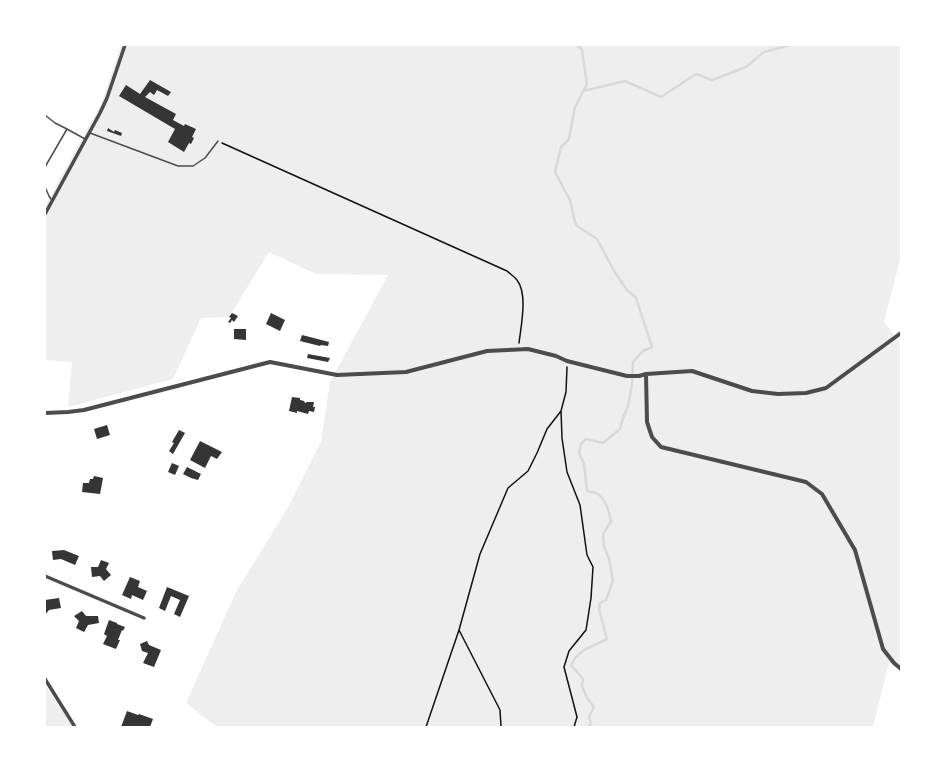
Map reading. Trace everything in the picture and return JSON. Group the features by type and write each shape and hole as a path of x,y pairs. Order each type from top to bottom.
{"street":[{"path":"45,214 90,133 107,98 125,45"},
{"path":"45,413 84,410 270,362 337,375 406,372 487,351 518,349 528,349 556,356 567,361 627,376 692,371 752,392 778,394 806,393 826,388 901,333"},
{"path":"646,374 647,422 652,437 661,447 806,482 822,494 855,550 883,649 901,669"},
{"path":"45,576 144,618"},
{"path":"45,679 75,727"}],"lane":[{"path":"45,115 86,140"},
{"path":"45,167 67,129"},
{"path":"90,133 178,166 193,166 205,158 218,141"},
{"path":"45,187 53,201"}],"path":[{"path":"218,141 507,271 517,280 522,294 523,311 518,349"},
{"path":"567,361 566,392 561,411 562,438 567,472 580,505 587,555 593,567 591,598 586,630 569,651 564,667 577,717 574,727"},
{"path":"426,727 459,630 480,554 508,488 528,471 547,429 561,411"},
{"path":"459,630 500,710 501,727"}],"shaded area":[{"path":"121,45 901,45 901,256 884,322 901,344 901,666 889,663 873,727 217,727 186,703 236,592 287,509 321,441 330,382 388,275 316,274 269,252 229,317 201,318 173,379 68,407 72,362 45,360 45,206 101,104"},
{"path":"45,685 74,727 45,727"}],"building":[{"path":"150,80 171,92 168,96 157,90 154,95 150,92 145,97 176,114 173,120 184,126 185,124 196,129 192,137 194,138 191,144 189,143 184,152 168,142 175,129 119,96 126,85 140,94"},
{"path":"108,128 114,132 115,130 122,133 121,136 107,131"},
{"path":"232,313 238,316 234,322 232,320 230,323 228,322 231,318 229,317"},
{"path":"271,313 285,320 280,331 266,324"},
{"path":"234,329 246,329 246,340 234,339"},
{"path":"302,335 329,342 328,346 320,346 300,341"},
{"path":"308,354 330,358 328,362 307,358"},
{"path":"292,397 300,398 300,400 304,401 305,403 314,402 314,412 309,411 308,414 297,411 297,413 289,411"},
{"path":"107,425 110,435 97,439 94,429"},
{"path":"179,430 185,433 173,454 169,451"},
{"path":"200,441 222,452 217,459 211,456 205,468 190,460"},
{"path":"172,463 179,466 175,475 168,472"},
{"path":"187,467 201,474 198,480 183,474"},
{"path":"94,476 103,478 100,494 82,492 83,483 89,483 90,479 93,479"},
{"path":"64,550 79,556 75,565 61,559 53,560 52,551"},
{"path":"101,560 109,563 106,569 111,575 104,581 100,576 92,577 91,567 98,567"},
{"path":"130,577 140,581 138,587 147,591 143,600 132,595 131,599 122,595"},
{"path":"167,587 189,596 180,617 174,614 180,600 171,596 165,611 159,608"},
{"path":"59,598 61,608 49,610 45,615 45,600"},
{"path":"82,611 86,616 98,616 99,623 88,625 84,632 76,628 79,621 74,616"},
{"path":"109,620 125,627 123,631 122,630 116,649 103,644 107,636 104,634"},
{"path":"147,641 149,645 161,650 154,667 143,663 148,653 142,651 140,644"},
{"path":"127,711 153,719 150,727 121,727"}],"waterway":[{"path":"577,45 582,50 587,84 575,107 569,139 561,147 555,172 570,200 577,226 597,239 614,271 627,290 636,298 652,347 643,351 633,362 632,384 628,406 620,429 603,443 586,439 581,444 579,453 584,464 587,491 596,493 602,498 611,521 603,534 604,546 609,559 613,581 606,600 600,603 599,610 607,639 584,650 575,658 571,665 583,679 582,686 587,698 594,707 589,717 591,724 589,727"},
{"path":"583,91 625,81 661,97 696,74 712,80 746,67 764,52 790,45"}]}
